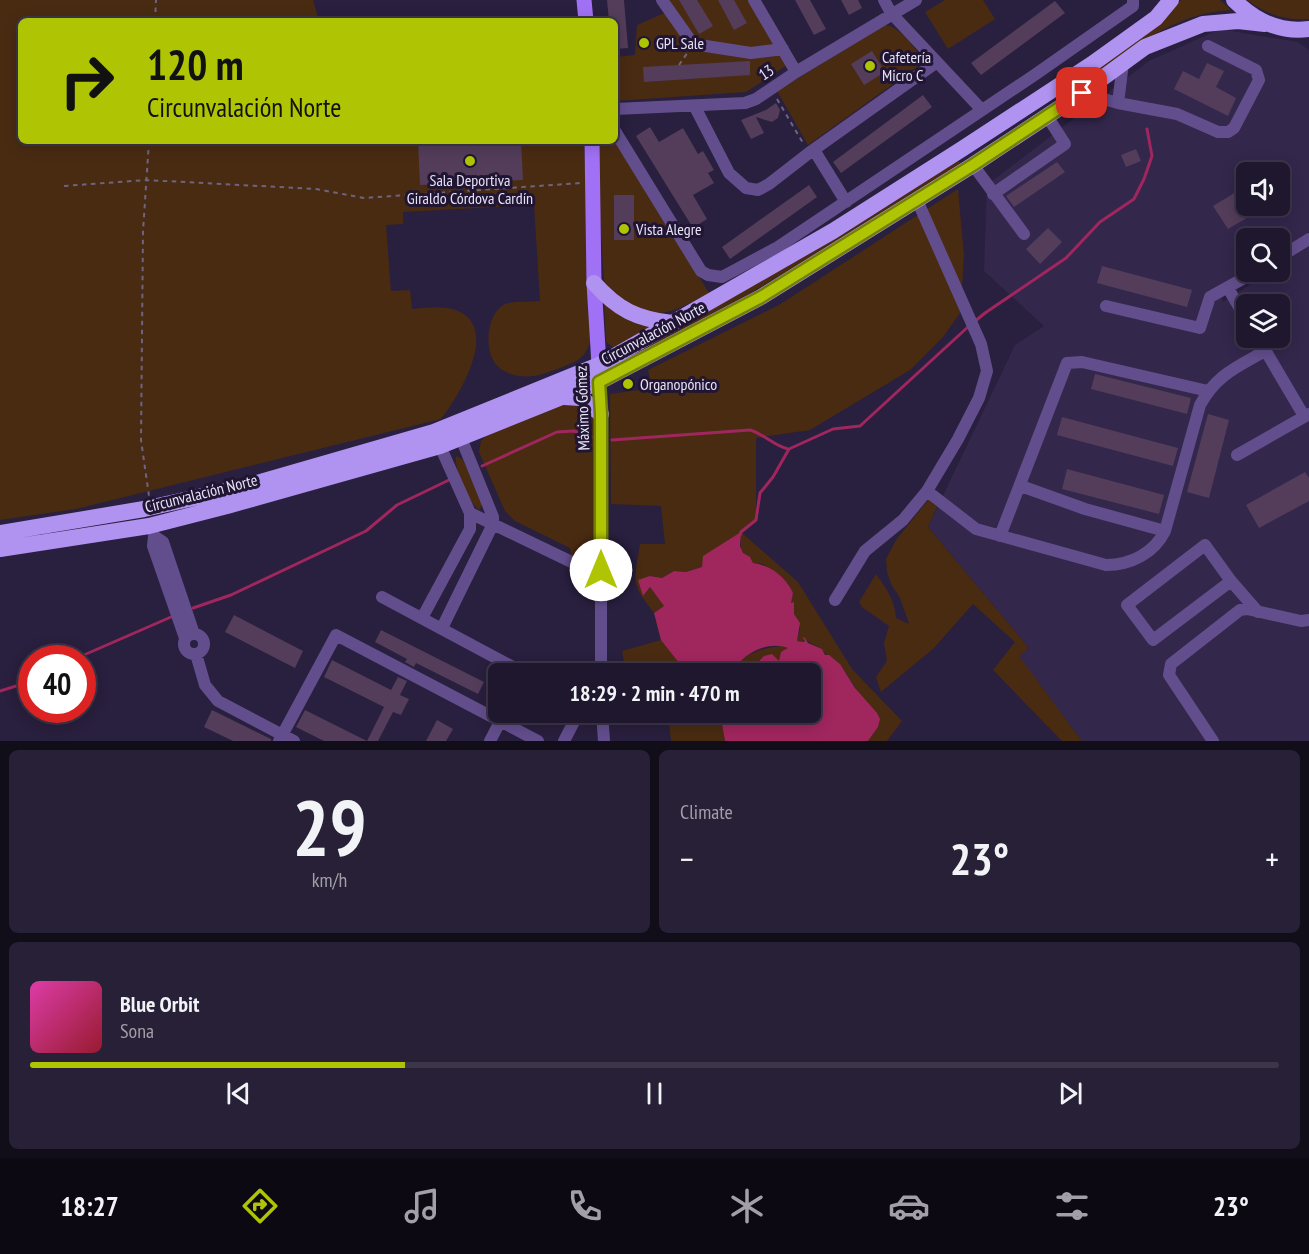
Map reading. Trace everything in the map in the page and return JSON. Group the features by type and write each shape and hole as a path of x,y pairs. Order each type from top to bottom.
{"highway":[{"name":"Circunvalación Norte","path":"458,432 598,365 833,231 1070,78 1156,18 1171,0"},
{"path":"1234,0 1264,24"},
{"name":"Circunvalación Norte","path":"0,549 152,531 564,397 599,382 761,297 973,165 1082,93 1145,47 1203,24 1238,21 1264,24 1305,34"},
{"path":"1070,78 1082,93"},
{"path":"962,149 973,165"},
{"path":"594,283 605,296 624,309 649,320 672,323"},
{"path":"564,397 581,398 601,414"},
{"name":"Circunvalación Norte","path":"0,532 147,508 437,439"},
{"path":"147,508 152,531"}],"main road":[{"path":"584,0 586,18"},
{"name":"Máximo Gómez","path":"592,144 598,365"}],"street":[{"path":"662,0 693,44 751,53 783,49"},
{"path":"754,0 796,72"},
{"path":"884,0 891,13 982,110"},
{"name":"13","path":"618,109 695,107 745,103 756,99 915,0"},
{"path":"618,136 701,271 715,277 727,276 778,247 982,110 1133,6 1133,0"},
{"path":"1082,93 1118,103 1177,114 1218,132 1228,132 1234,128 1259,76 1256,70 1208,46"},
{"path":"695,107 729,173 740,183 752,190 758,190 937,62"},
{"path":"1118,103 1123,63"},
{"path":"993,194 1065,144 1047,116"},
{"path":"811,152 846,202"},
{"path":"973,165 1024,234"},
{"path":"835,600 865,551 903,520 927,491 958,439 985,383 986,359 917,200"},
{"path":"1290,251 1309,239"},
{"path":"1106,306 1200,328 1210,297 1238,282"},
{"path":"1228,288 1236,302"},
{"path":"1237,455 1307,415 1263,348"},
{"path":"927,491 976,529 1106,565 1121,565 1132,561 1149,551 1160,541 1165,531 1200,405 1208,390 1220,378 1265,351"},
{"path":"1000,536 1066,363 1082,362 1208,390"},
{"name":"Máximo Gómez","path":"598,365 601,414 600,663"},
{"path":"442,628 493,524 493,517 458,432"},
{"path":"422,618 470,529 470,513 437,439"},
{"path":"1021,486 1085,509 1165,531"},
{"path":"470,513 584,568 601,570"},
{"path":"152,531 163,542 190,636 184,645 186,651 196,654 205,685 218,701 281,738 294,741"},
{"path":"1231,581 1154,640 1127,605 1205,545 1231,581 1258,612"},
{"path":"382,597 509,663"},
{"path":"1214,741 1173,681 1169,668 1171,664 1234,614 1247,609 1301,621 1309,620"},
{"path":"281,738 336,635 488,710"},
{"path":"490,741 500,723"},
{"path":"512,723 538,741"},
{"path":"564,741 573,723"},
{"path":"603,723 604,741"}],"path":[{"path":"155,18 156,0"},
{"path":"679,65 693,44"},
{"path":"771,88 811,152"},
{"path":"147,508 141,440 143,231 149,144"},
{"path":"64,186 146,180 316,189 364,198 592,182"}],"shaded area":[{"path":"0,0 313,0 318,18 18,18 18,144 584,144 591,339 580,358 543,374 517,376 496,365 490,353 490,328 496,312 512,302 540,301 534,205 403,212 403,224 386,225 391,291 410,290 412,309 441,307 458,311 470,320 476,332 476,347 472,363 457,395 441,419 76,509 0,520"},
{"path":"662,0 754,0 790,63 746,92 618,101 618,57 635,55 637,25 669,11"},
{"path":"945,0 983,0 995,19 948,49 925,12"},
{"path":"1181,0 1220,0 1231,10 1192,18 1156,33 1087,76"},
{"path":"1247,0 1309,0 1309,19 1292,19 1276,15"},
{"path":"885,25 896,29 907,38 920,56 921,64 808,145 777,91"},
{"path":"1220,29 1298,42 1309,50 1309,232 1290,244 1290,228 1236,228 1236,278 1217,290 1223,302 1254,282 1290,282 1290,258 1309,246 1309,741 1082,741 1018,656 1029,648 928,527 1015,345 1044,326 984,271 987,185 1149,61"},
{"path":"598,144 617,144 709,293 669,312 659,313 638,309 609,288 604,281 597,174"},
{"path":"958,161 962,164 796,266 626,363 623,358"},
{"path":"958,189 964,256 960,313 943,337 910,370 810,430 756,438 756,520 741,532 798,582 852,669 902,721 887,741 868,741 878,727 855,687 839,664 822,649 805,640 797,641 800,628 794,614 794,602 790,603 793,593 788,584 763,564 753,563 747,558 742,550 741,539 703,562 702,567 686,572 674,571 662,578 650,576 643,596 650,587 664,606 654,613 646,603 637,588 636,566 640,544 665,544 661,506 611,504 610,394 652,388 648,370 779,305"},
{"path":"604,301 655,325 614,348 606,342"},
{"path":"573,401 599,416 593,558 589,562 571,556 570,548 515,521 505,511 479,452 481,441 486,435"},
{"path":"456,456 463,460 483,504 479,510 470,500 463,485 457,469"},
{"path":"929,499 937,507 928,527 1029,648 1019,656 1082,741 1062,741 993,670 1015,642 973,604 933,649 881,692 876,677 887,661 884,643 889,626 862,607 859,602 876,574 892,600 896,618 909,624 900,598 891,584 886,559 896,540"},
{"path":"741,532 740,546 743,553 750,557 753,563 775,571 784,579 793,593 791,603 794,602 794,614 800,623 797,641 805,641 804,637 808,643 822,649 825,655 829,655 840,664 855,688 877,713 880,719 878,727 868,741 725,741 723,723 821,723 821,663 760,663 764,656 772,654 779,661 781,652 788,648 772,646 756,650 740,663 679,663 661,640 654,613 664,606 650,587 643,596 638,580 650,576 662,578 674,571 686,572 702,567 703,556"},
{"path":"656,621 694,663 624,663 622,651 661,640"},
{"path":"788,647 780,662 764,656 760,663 740,663 754,652 768,648"},
{"path":"669,723 723,723 725,741 671,741"}],"building":[{"path":"607,0 624,0 628,48 618,49 618,18 609,18"},
{"path":"679,0 697,0 713,26 699,34"},
{"path":"718,0 734,0 747,23 734,30"},
{"path":"795,0 810,0 826,29 814,35"},
{"path":"841,0 858,0 862,8 849,15"},
{"path":"1055,1 1065,13 981,75 971,63"},
{"path":"872,51 885,72 864,85 851,64"},
{"path":"750,61 750,75 644,82 643,67"},
{"path":"1207,63 1224,71 1216,87 1236,98 1228,116 1174,89 1183,71 1199,79"},
{"path":"923,95 932,107 841,173 833,162"},
{"path":"776,103 780,110 778,118 772,122 756,117 764,133 751,139 741,120 766,110"},
{"path":"650,127 659,142 683,128 698,154 703,151 714,170 708,173 714,183 693,195 707,219 693,228 636,136"},
{"name":"Sala Deportiva Giraldo Córdova Cardín","path":"418,144 521,144 523,180 420,185"},
{"path":"1136,149 1141,161 1126,167 1121,155"},
{"path":"1057,162 1065,172 1014,207 1006,196"},
{"path":"809,185 817,197 730,259 722,247"},
{"path":"1236,192 1236,216 1250,216 1228,229 1213,206"},
{"path":"614,195 634,195 634,240 614,240"},
{"path":"1048,228 1062,242 1040,264 1026,249"},
{"path":"1102,266 1192,290 1187,307 1097,283"},
{"path":"1095,374 1191,398 1187,414 1091,389"},
{"path":"1208,414 1229,420 1209,498 1187,492"},
{"path":"1062,417 1178,448 1173,466 1057,435"},
{"path":"1067,469 1164,495 1159,514 1062,489"},
{"path":"1305,472 1309,478 1309,501 1259,528 1246,505"},
{"path":"234,615 303,651 295,668 225,632"},
{"path":"381,630 484,682 478,694 416,663 414,667 405,662 407,659 375,642"},
{"path":"332,660 391,690 398,677 407,681 400,695 409,699 401,715 393,712 378,741 367,741 384,707 324,677"},
{"path":"212,710 271,741 233,741 204,727"},
{"path":"305,710 367,741 324,741 296,727"},
{"path":"437,720 453,729 446,741 426,741"}],"waterway":[{"path":"974,322 1066,258 1100,222 1134,199 1152,156 1147,129"},
{"path":"740,535 756,520 760,493 773,477 789,449 833,429 860,426 969,326"},
{"path":"612,440 750,430 788,449"},
{"path":"482,466 557,432 574,431 591,437"},
{"path":"193,608 231,595 366,531 397,505 449,480"},
{"path":"96,650 171,617"},
{"path":"0,691 18,685"}],"place":[{"name":"GPL Sale","path":"644,43"},
{"name":"Cafetería Micro C","path":"870,66"},
{"name":"Sala Deportiva Giraldo Córdova Cardín","path":"470,161"},
{"name":"Vista Alegre","path":"624,229"},
{"name":"Organopónico","path":"628,384"}],"route":[{"path":"601,570 599,382 761,297 973,165 1082,93"}]}
